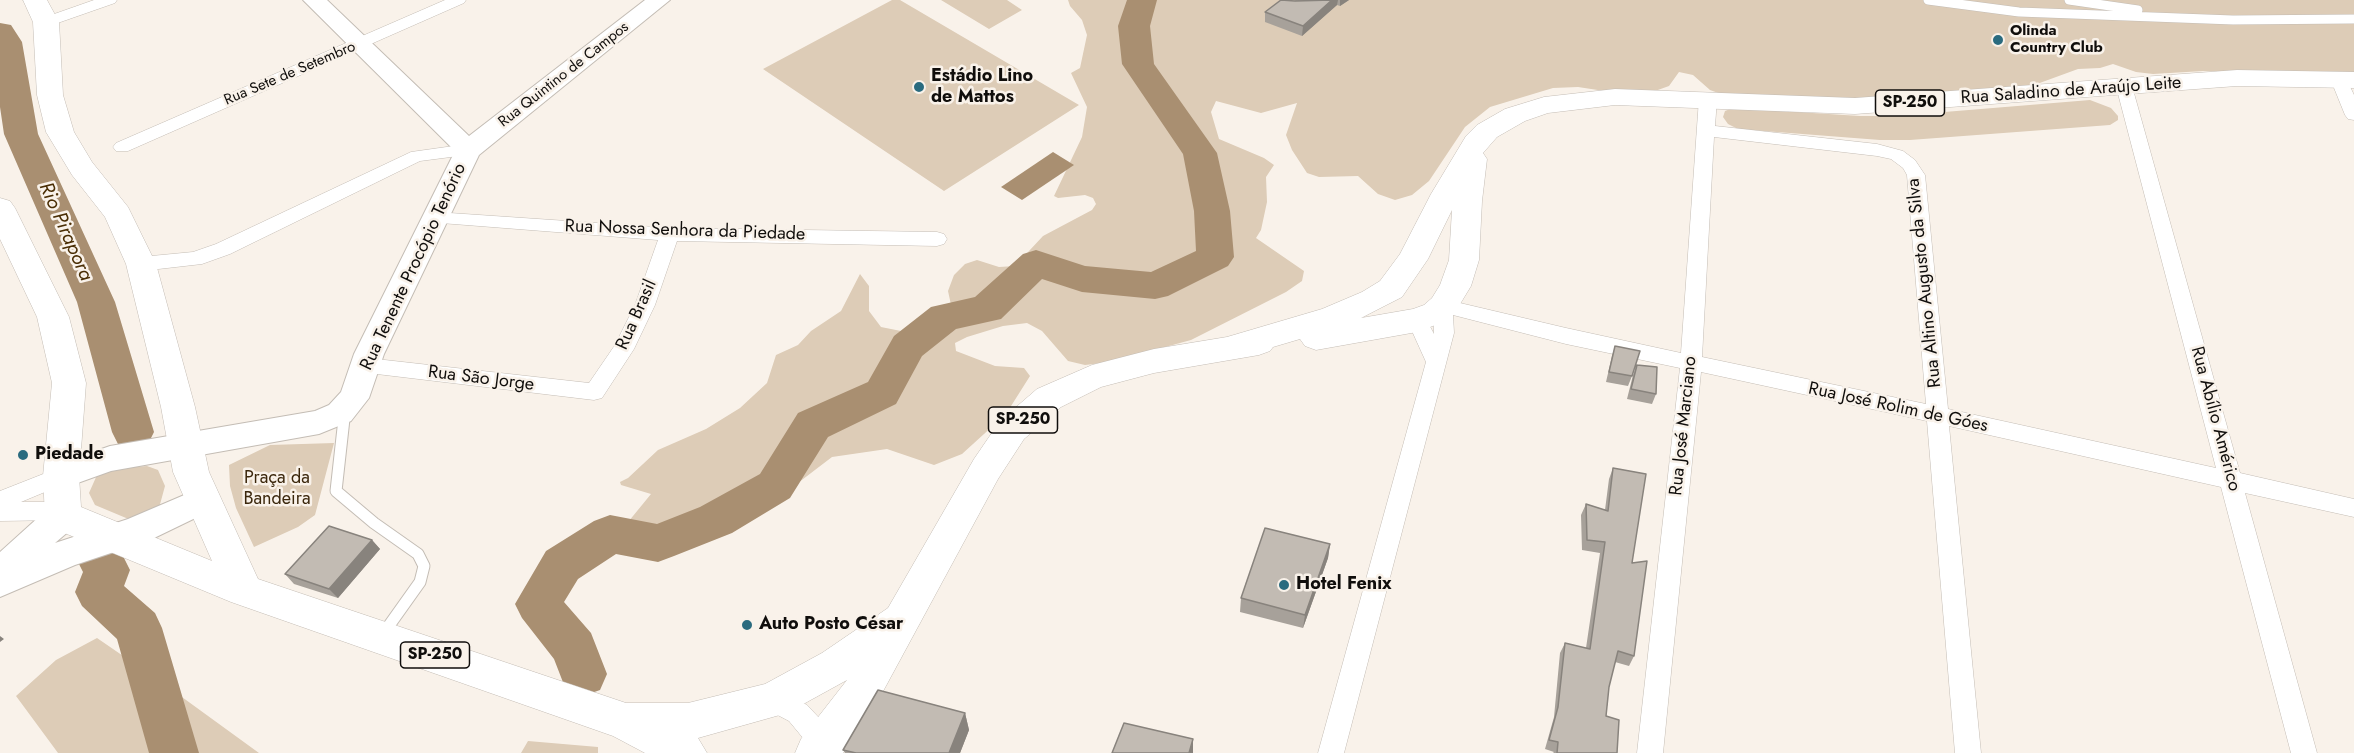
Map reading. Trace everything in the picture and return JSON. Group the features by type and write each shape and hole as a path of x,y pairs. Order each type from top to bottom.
{"main road":[{"path":"314,0 362,44 468,150"},
{"name":"Rua Quintino de Campos","path":"468,150 659,0"},
{"path":"41,11 50,95 60,132 82,168 118,214 141,264 191,472 244,591"},
{"name":"Rua Saladino de Araújo Leite","path":"1391,289 1413,259 1445,194 1476,142 1487,131 1515,115 1544,105 1615,97 1855,106 2236,78 2346,79"},
{"path":"1391,289 1389,302 1395,309 1430,313 1455,286 1464,260 1467,201 1476,142"},
{"name":"Rua Tenente Procópio Tenório","path":"343,410 354,398 367,366 369,354 468,150"},
{"path":"0,208 53,316 69,383 61,476 62,514 0,573"},
{"name":"SP-250","path":"821,751 860,695 986,469 1012,430 1049,398 1092,377 1154,361 1238,345 1332,318 1391,289"},
{"name":"SP-250","path":"1238,345 1322,338 1430,313"},
{"path":"61,476 110,459 319,422 343,410"},
{"path":"0,582 203,500"},
{"path":"62,514 113,538"},
{"name":"SP-250","path":"113,538 244,591 382,636 624,721 687,722 773,700 836,666 904,618"},
{"path":"624,721 686,753"}],"street":[{"path":"41,11 109,0"},
{"name":"Rua Sete de Setembro","path":"122,147 362,44 458,0"},
{"path":"2346,79 2354,115"},
{"name":"Rua Abílio Américo","path":"2124,86 2304,753"},
{"name":"Rua José Marciano","path":"1650,753 1691,364 1708,99"},
{"name":"Rua Altino Augusto da Silva","path":"1706,132 1877,150 1897,155 1909,164 1916,175 1968,753"},
{"path":"141,264 195,259 223,249 407,160 438,152 468,150"},
{"name":"Rua Nossa Senhora da Piedade","path":"435,218 670,234 936,239"},
{"name":"Rua Brasil","path":"594,392 624,349 645,305 670,234"},
{"path":"1331,753 1444,333 1430,313"},
{"name":"Rua José Rolim de Góes","path":"1430,313 1939,415 2232,483 2354,508"},
{"name":"Rua São Jorge","path":"367,366 594,392"},
{"path":"0,501 61,476"},
{"path":"0,513 62,514"},
{"path":"773,700 798,713 812,729 821,751"}],"lane":[{"path":"1928,0 2019,12 2233,20 2354,19"},
{"path":"2069,0 2177,17"},
{"path":"343,410 336,491 374,523 418,554 424,566 420,582 382,636"}],"green space":[{"name":"Estádio Lino de Mattos","path":"892,0 900,0 1079,105 944,191 763,69"},
{"path":"941,0 1007,0 1022,10 989,29"},
{"path":"1068,0 2354,0 2354,74 2203,71 2153,74 2136,72 2113,64 2100,68 2078,69 2026,88 1969,102 1735,99 1710,90 1693,75 1679,72 1669,86 1655,91 1624,94 1578,87 1553,88 1490,107 1465,127 1429,181 1412,195 1395,200 1378,194 1358,176 1319,177 1307,173 1292,150 1286,135 1297,103 1261,113 1216,101 1211,112 1219,139 1264,158 1274,165 1266,177 1267,202 1261,230 1256,238 1304,271 1302,281 1286,292 1191,340 1110,362 1085,365 1068,361 1042,331 1027,323 1003,326 967,337 955,343 956,351 995,366 1024,368 1030,376 1006,414 962,454 934,465 887,449 832,457 794,486 744,506 683,538 638,552 625,547 624,527 651,494 621,485 620,482 628,478 658,450 706,429 740,408 767,383 776,355 798,345 811,331 841,311 860,274 869,286 869,311 881,327 911,333 940,325 953,314 948,291 954,275 965,264 977,260 999,267 1015,266 1043,236 1092,210 1096,204 1093,198 1085,195 1058,198 1054,196 1082,137 1087,107 1071,73 1080,68 1087,35 1082,20 1070,6"},
{"path":"2090,100 2111,108 2118,116 2118,120 2110,125 1910,140 1880,140 1738,129 1728,124 1723,117 1725,111 1733,108 1896,116"},
{"name":"Praça da Bandeira","path":"334,443 315,515 298,527 254,547 236,508 230,486 229,465 270,445"},
{"path":"147,466 158,470 165,486 159,508 138,523 95,505 89,493 97,475 122,468"},
{"path":"97,638 259,753 58,753 16,696 56,660"},
{"path":"528,741 598,747 598,753 521,753"}],"shaded area":[{"path":"1053,152 1074,165 1022,200 1001,187"}],"building":[{"path":"1281,0 1332,0 1303,26 1265,12"},
{"path":"1615,346 1640,351 1632,376 1609,372"},
{"path":"1637,365 1657,367 1656,394 1631,389"},
{"path":"1613,468 1646,474 1632,563 1647,561 1634,656 1618,651 1609,687 1606,716 1619,720 1617,753 1557,753 1558,742 1549,740 1558,707 1565,643 1590,649 1605,542 1587,540 1586,504 1608,511"},
{"path":"329,526 372,540 329,589 285,574"},
{"name":"Hotel Fenix","path":"1265,528 1330,544 1305,615 1241,598"},
{"path":"878,690 965,713 949,753 856,753 843,750"},
{"path":"1124,723 1193,739 1189,753 1112,753"}],"waterway":[{"path":"583,674 574,648 538,604 562,565 610,534 658,543 716,520 775,486 813,425 882,393 908,346 945,317 987,309 1036,263 1082,279 1155,286 1215,257 1212,211 1200,153 1138,64 1134,26 1142,0"},
{"name":"Rio Pirapora","path":"0,32 6,42 21,134 96,302 133,432"},
{"name":"Rio Pirapora","path":"100,560 107,570 98,592 138,628 174,753"}],"place":[{"name":"Olinda Country Club","path":"1998,40"},
{"name":"Estádio Lino de Mattos","path":"919,87"},
{"name":"Piedade","path":"23,455"},
{"name":"Hotel Fenix","path":"1284,585"},
{"name":"Auto Posto César","path":"747,625"}]}
